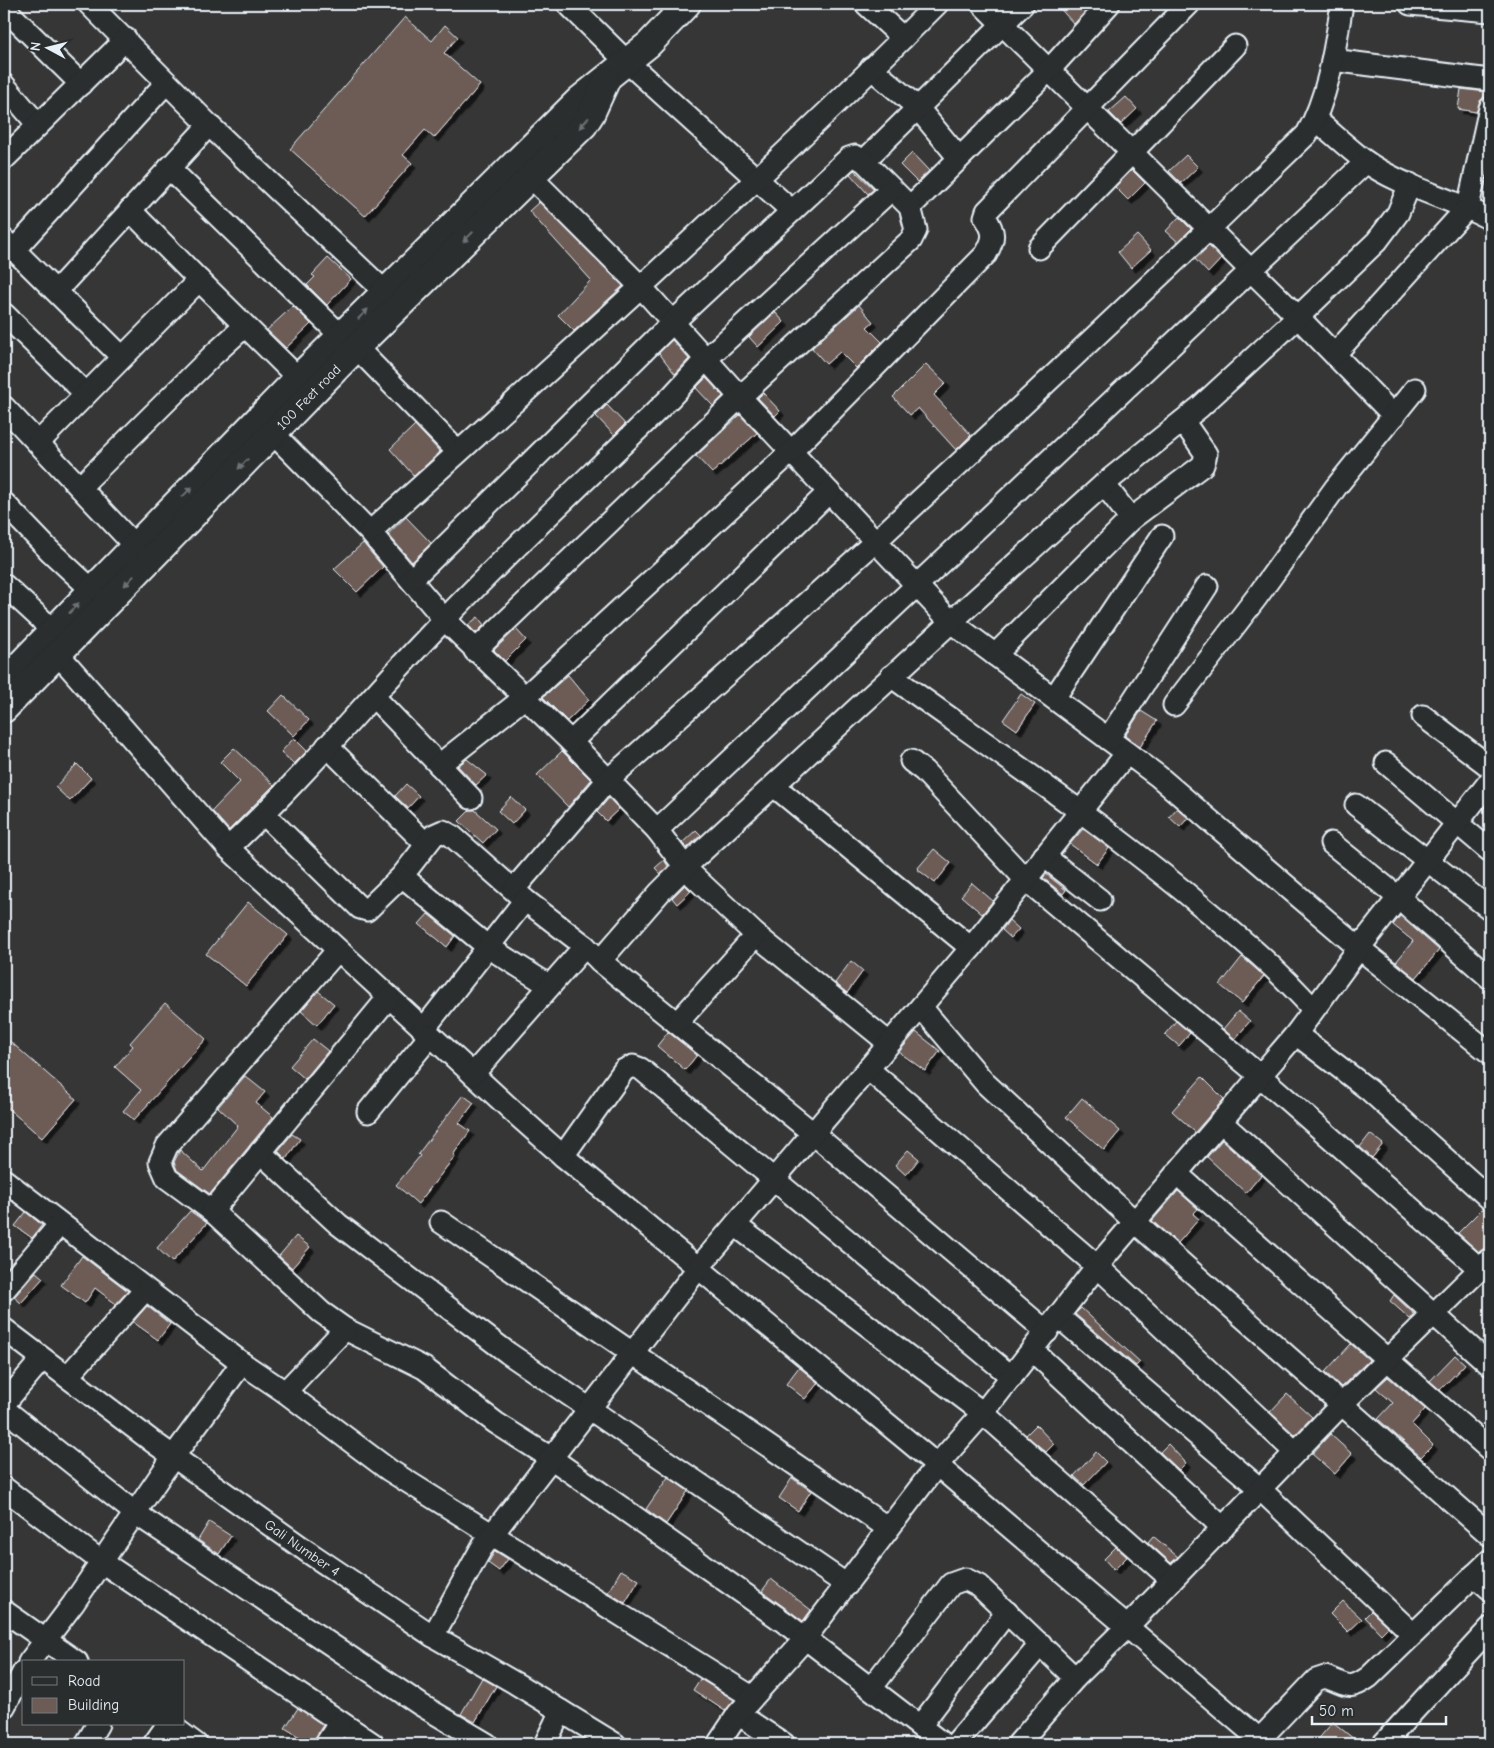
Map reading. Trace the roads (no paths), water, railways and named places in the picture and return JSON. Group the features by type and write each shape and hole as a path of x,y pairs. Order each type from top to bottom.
{"street":[{"path":"89,4 126,39 209,125 392,299"},
{"path":"568,4 627,62 792,211"},
{"name":"100 Feet road","path":"4,681 55,643 266,426 523,169 579,100 649,44 686,4"},
{"path":"866,4 903,38"},
{"path":"370,532 642,288 757,180 937,4"},
{"path":"982,4 1050,69 1335,354 1394,416"},
{"path":"864,161 1023,4"},
{"path":"910,207 1050,69 1109,4"},
{"path":"440,765 524,698 791,452 986,254 994,237 986,217 988,211 1189,4"},
{"path":"368,1112 488,947 519,894 608,781 876,542 1209,229 1307,134 1315,119 1332,60 1342,4"},
{"path":"1410,4 1490,11"},
{"path":"4,8 81,84"},
{"path":"4,159 126,39"},
{"path":"1039,248 1236,46"},
{"path":"1332,60 1490,80"},
{"path":"871,68 917,107 958,158"},
{"path":"122,356 57,290 9,245 166,82"},
{"path":"4,85 38,125"},
{"path":"1335,354 1468,207 1490,108"},
{"path":"1315,119 1366,162 1410,184 1468,207 1490,219"},
{"path":"57,290 209,125"},
{"path":"411,580 672,323 848,158 855,156 864,161 910,207 916,230 911,240 740,398 475,651"},
{"path":"657,830 1366,162"},
{"path":"169,168 349,342 458,452"},
{"path":"523,169 642,288 740,398 950,622 1158,776 1359,948 1490,1053"},
{"path":"600,961 660,892 685,867 890,676 1104,484 1200,407 1377,242 1398,213 1410,184"},
{"path":"228,848 265,815 444,619 671,397 706,360 892,188"},
{"path":"130,210 298,378"},
{"path":"38,443 199,280"},
{"path":"4,314 86,394"},
{"path":"80,487 213,355 245,326"},
{"name":"100 Feet road","path":"4,709 55,643 92,589 135,546 266,426 298,378 349,342"},
{"path":"1174,705 1256,598 1336,486 1416,390"},
{"path":"4,407 135,546"},
{"path":"995,655 1131,520 1203,465 1206,454 1182,421"},
{"path":"266,426 370,532 444,619 571,742 657,830 685,867 756,935 889,1044"},
{"path":"1104,484 1131,520"},
{"path":"571,742 829,492"},
{"path":"4,503 50,551 92,589"},
{"path":"1054,698 1162,536"},
{"path":"4,585 41,619 55,643 228,848 388,998 563,1156 936,1465 1262,1742 1316,1680 1325,1677 1347,1687 1356,1686 1369,1677 1412,1633 1490,1560"},
{"path":"1108,739 1207,586"},
{"path":"890,676 1148,862 1246,943 1289,982 1313,1009"},
{"path":"374,697 471,798"},
{"path":"1423,716 1490,767"},
{"path":"327,746 426,844"},
{"path":"433,1636 481,1549 699,1267 971,948 1126,753"},
{"path":"911,761 924,771 1025,879 1485,1264 1342,1404 1126,1628 1075,1678 1018,1744"},
{"path":"1386,762 1490,851"},
{"path":"718,1744 738,1714 804,1640 936,1465 1012,1377 1097,1266 1296,1034 1398,897 1490,781"},
{"path":"774,786 971,948"},
{"path":"1356,804 1490,910"},
{"path":"265,815 360,908 368,910 402,876 434,835 443,831 452,836 519,894 585,946 600,961 814,1134 1260,1489 1412,1633"},
{"path":"1331,843 1398,897 1490,978"},
{"path":"1044,856 1100,900"},
{"path":"402,876 488,947 550,986"},
{"path":"677,1023 756,935"},
{"path":"473,1074 585,946"},
{"path":"337,950 167,1146 160,1162 167,1178 212,1211 304,1297 345,1329 424,1368 496,1423 551,1458 784,1622 804,1640 872,1688 929,1737 1007,1612"},
{"path":"212,1211 388,998"},
{"path":"921,1007 985,1083 1135,1222 1490,1535"},
{"path":"1296,1034 1369,1090 1490,1199"},
{"path":"563,1156 624,1070 633,1066 641,1069 1012,1377"},
{"path":"868,1069 1097,1266 1295,1452"},
{"path":"1220,1121 1490,1365"},
{"path":"260,1152 338,1224 494,1342 847,1585"},
{"path":"1176,1173 1490,1450"},
{"path":"4,1180 145,1290 389,1470 491,1536 752,1697"},
{"path":"441,1222 631,1354 888,1528"},
{"path":"4,1290 60,1224"},
{"path":"735,1225 982,1413 1172,1580"},
{"path":"67,1377 145,1290"},
{"path":"285,1392 345,1329"},
{"name":"Gali Number 4","path":"4,1330 173,1457 308,1552 433,1636 615,1744"},
{"path":"1032,1350 1223,1528"},
{"path":"4,1404 42,1359"},
{"path":"30,1660 73,1604 173,1457 242,1363"},
{"path":"4,1409 135,1513 422,1705 487,1744"},
{"path":"4,1488 102,1562 373,1744"},
{"path":"1474,1575 1490,1589"},
{"path":"872,1688 951,1584 965,1579 979,1586 1075,1678"},
{"path":"4,1611 74,1660"},
{"path":"1383,1744 1490,1628"},
{"path":"955,1744 1041,1644"},
{"path":"6,1696 22,1674"},
{"path":"545,1744 561,1711"},
{"path":"738,1714 784,1744"},
{"path":"326,1744 340,1722"},
{"path":"86,1744 97,1726"},
{"path":"154,1744 167,1726"},
{"path":"171,1726 196,1744"}]}
